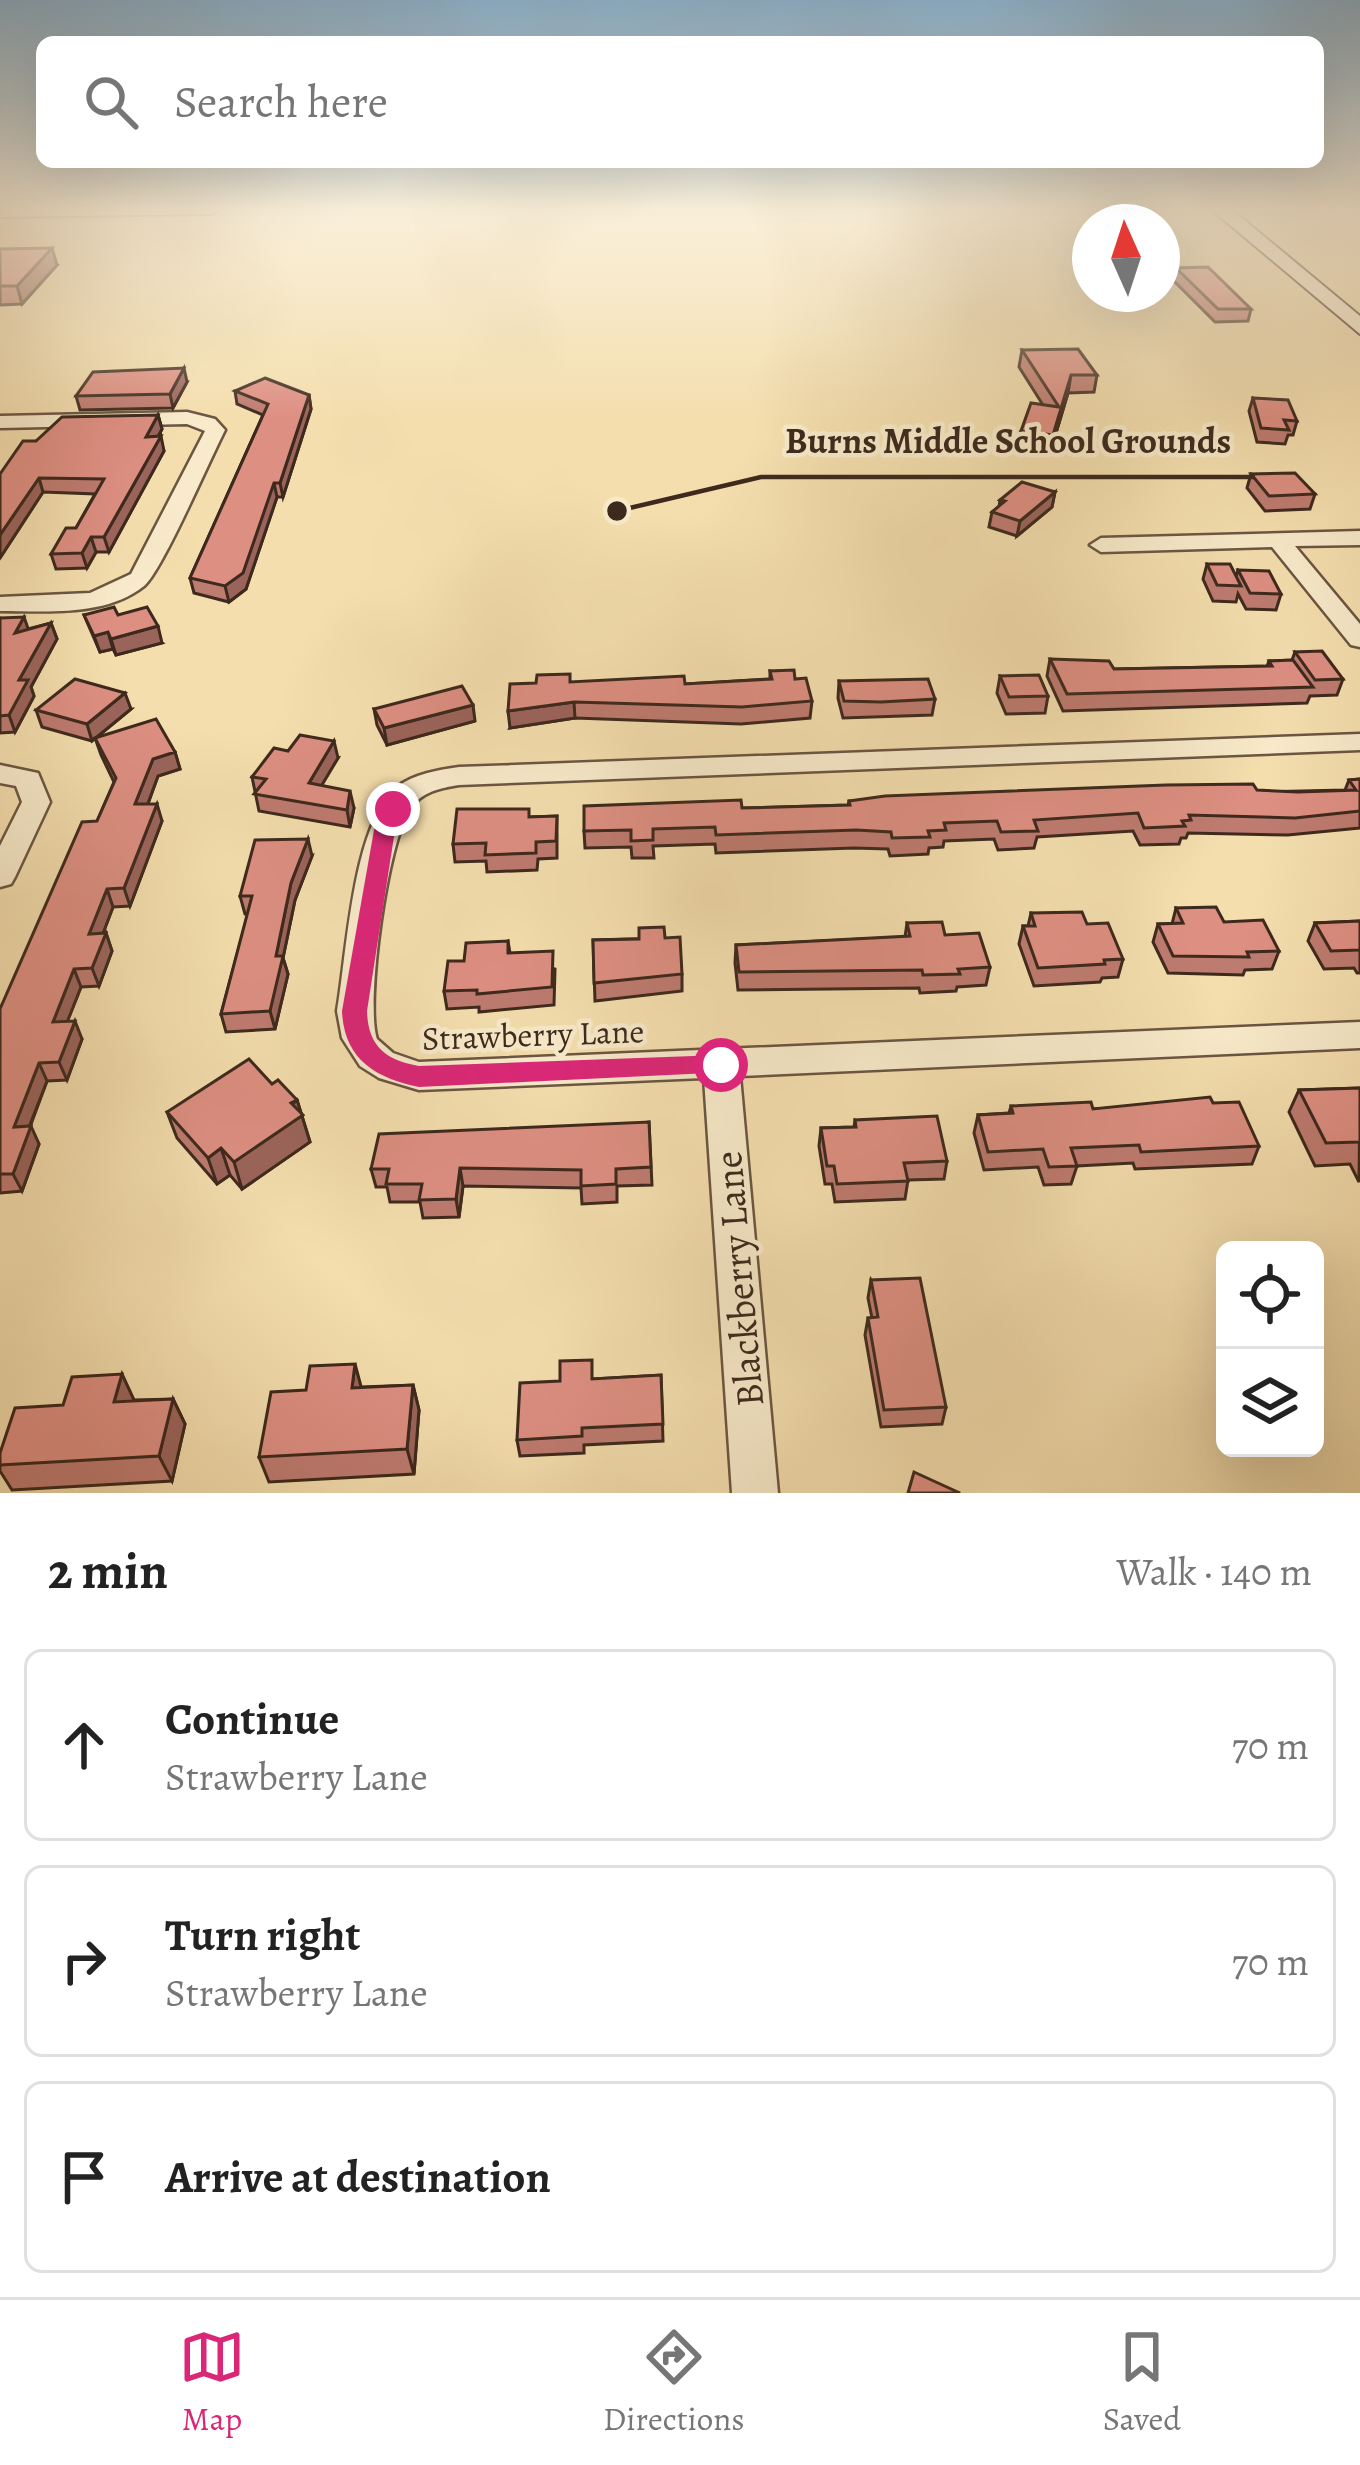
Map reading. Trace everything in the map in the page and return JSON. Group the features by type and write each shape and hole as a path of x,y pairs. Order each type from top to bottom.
{"main road":[{"path":"1303,279 1360,327"}],"street":[{"path":"0,604 89,602 123,591 140,578 215,430 208,422 188,418 1,424"},
{"path":"1101,545 1360,538"},
{"path":"1279,541 1360,640"},
{"name":"Strawberry Lane","path":"1360,742 459,776 428,782 403,796 384,830 355,1011 356,1034 370,1057 396,1072 419,1076 1360,1035"},
{"path":"0,774 28,779 36,802 0,877"},
{"name":"Blackberry Lane","path":"721,1065 755,1493"}],"building":[{"path":"0,279 24,279 17,286 0,286"},
{"path":"1187,279 1220,279 1251,309 1218,309"},
{"path":"1078,349 1097,375 1071,375 1053,435 1021,431 1031,403 1059,407 1022,350"},
{"path":"184,368 170,394 76,396 93,372"},
{"path":"265,378 309,395 280,483 274,483 243,573 225,586 190,578 268,404 235,391"},
{"path":"1253,398 1288,400 1297,421 1284,420 1289,430 1261,428"},
{"path":"158,415 146,437 161,436 104,537 91,537 82,553 51,554 66,528 76,528 104,479 39,478 0,535 0,474 23,441 36,441 62,417"},
{"path":"1295,473 1315,494 1269,496 1251,474"},
{"path":"1022,482 1055,492 1020,521 992,512 1005,501 1000,500"},
{"path":"1207,564 1230,564 1241,586 1217,585"},
{"path":"1238,570 1269,571 1281,594 1250,593"},
{"path":"114,607 118,615 147,607 158,626 111,639 108,632 94,636 84,615"},
{"path":"24,617 15,633 51,623 19,680 28,680 9,715 0,716 0,618"},
{"path":"1322,651 1343,679 1315,680 1295,652"},
{"path":"1050,659 1109,661 1114,669 1272,666 1269,661 1293,660 1313,687 1067,694"},
{"path":"794,670 795,679 806,678 812,701 742,707 574,702 508,711 510,684 536,683 537,675 570,674 570,682 684,676 685,684 772,679 770,671"},
{"path":"1039,675 1048,696 1009,697 1000,676"},
{"path":"75,679 125,693 87,724 36,710"},
{"path":"928,679 935,699 881,702 844,701 839,681"},
{"path":"462,686 473,705 384,728 374,709"},
{"path":"156,719 175,752 153,759 135,804 157,804 124,888 107,889 89,934 106,933 92,968 74,969 53,1022 75,1021 59,1062 39,1063 14,1127 31,1126 13,1174 0,1174 0,1009 82,822 97,821 116,778 95,738"},
{"path":"300,735 334,741 309,783 350,791 347,810 254,794 266,779 252,777 274,748 288,751"},
{"path":"1360,779 1360,811 1295,818 1189,815 1191,820 1182,821 1185,826 1144,828 1138,813 1034,820 1038,831 1001,832 997,821 944,823 946,830 928,831 930,837 892,838 891,832 856,830 716,835 715,827 653,829 653,840 631,841 631,830 584,831 584,806 741,800 742,808 850,805 849,801 885,796 1166,785 1356,790 1349,780"},
{"path":"457,809 529,809 529,817 557,816 556,841 536,842 536,853 485,855 486,843 453,844"},
{"path":"308,839 291,883 276,956 283,956 270,1011 221,1014 252,896 240,896 255,840"},
{"path":"1216,907 1224,922 1263,920 1279,951 1247,952 1249,957 1173,956 1158,924 1183,923 1176,908"},
{"path":"1082,912 1087,924 1108,923 1123,959 1038,968 1023,926 1035,926 1031,913"},
{"path":"1360,921 1360,950 1331,951 1315,923"},
{"path":"942,922 945,935 979,933 990,967 923,975 922,970 739,972 736,945 910,936 907,923"},
{"path":"664,927 665,938 680,937 682,974 594,983 593,940 639,939 639,928"},
{"path":"508,941 508,953 553,951 552,987 477,994 477,990 444,991 448,961 464,961 466,943"},
{"path":"249,1059 272,1084 278,1080 297,1100 291,1103 303,1115 234,1162 221,1148 208,1158 167,1112"},
{"path":"1360,1088 1360,1142 1326,1143 1299,1090"},
{"path":"1210,1097 1213,1103 1239,1102 1259,1146 1141,1152 1139,1145 1071,1148 1077,1166 1049,1167 1043,1149 988,1152 978,1115 1013,1113 1011,1106 1091,1102 1093,1109"},
{"path":"937,1116 947,1161 904,1163 908,1181 837,1184 834,1166 827,1166 821,1128 856,1127 855,1120"},
{"path":"649,1122 651,1167 616,1169 616,1184 581,1186 581,1170 460,1168 456,1199 419,1200 422,1184 386,1184 389,1169 371,1169 379,1134"},
{"path":"920,1278 946,1407 884,1410 868,1318 878,1317 871,1280"},
{"path":"592,1360 592,1379 661,1375 663,1424 582,1428 582,1436 517,1440 520,1383 560,1381 560,1361"},
{"path":"355,1364 352,1388 413,1385 407,1449 259,1457 271,1392 306,1390 310,1366"},
{"path":"122,1374 114,1402 173,1399 159,1456 0,1465 15,1408 63,1405 72,1377"},
{"path":"914,1472 960,1493 908,1493"}],"place":[{"name":"Burns Middle School Grounds","path":"617,511"}],"route":[{"path":"393,809 384,830 355,1011 361,1048 380,1065 419,1076 721,1065"}]}
